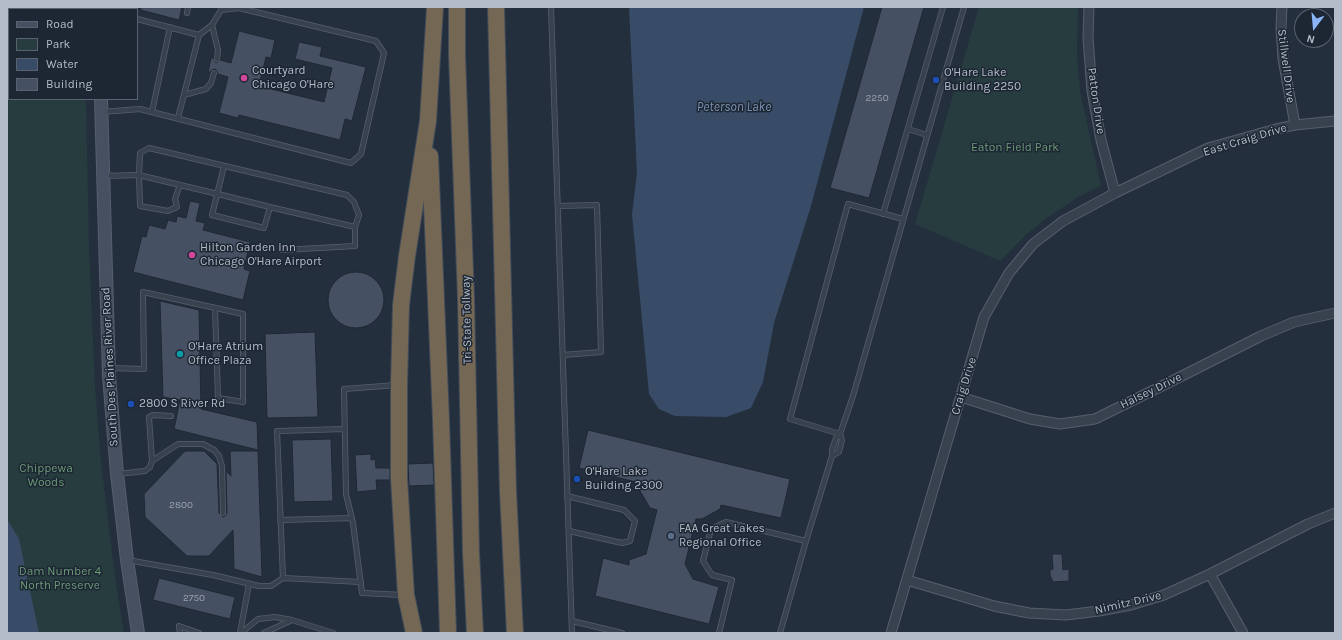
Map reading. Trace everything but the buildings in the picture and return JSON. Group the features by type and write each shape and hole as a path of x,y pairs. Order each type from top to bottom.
{"highway":[{"path":"414,633 406,595 399,478 401,305 428,121 435,7"},
{"name":"Tri-State Tollway","path":"457,7 457,55 467,307 471,553 475,633"},
{"path":"496,7 508,483 515,633"},
{"path":"428,121 442,444 448,633"}],"main road":[{"name":"South Des Plaines River Road","path":"101,100 108,368 117,474 127,560 138,633"}],"street":[{"name":"Patton Drive","path":"1089,7 1088,38 1092,91 1101,140 1115,193"},
{"name":"Stillwell Drive","path":"1282,7 1281,27 1283,60 1295,125"},
{"name":"East Craig Drive","path":"1115,193 1208,148 1276,129 1295,125 1335,121"},
{"name":"Craig Drive","path":"891,633 984,317 1009,273 1033,244 1063,221 1115,193"},
{"name":"Halsey Drive","path":"961,397 1030,419 1060,424 1095,419 1261,336 1294,322 1335,314"},
{"name":"Nimitz Drive","path":"907,580 994,606 1028,613 1066,615 1099,611 1131,605 1164,595 1210,574 1308,524 1335,513"},
{"path":"1210,574 1243,633"}],"lane":[{"path":"187,13 188,7"},
{"path":"551,7 572,633"},
{"path":"883,214 943,7"},
{"path":"780,633 832,456 839,452 842,440 840,434 853,396 964,7"},
{"path":"102,112 140,109 351,163 361,154 384,53 376,41 239,8 221,10 212,25 199,34 178,118"},
{"path":"138,19 199,34"},
{"path":"212,25 218,50 217,59"},
{"path":"152,112 170,27"},
{"path":"184,94 206,89 211,83 214,73"},
{"path":"908,129 928,135"},
{"path":"180,185 175,199 177,207 168,210 140,206 140,153 149,148 346,195 354,202 359,215 355,227 355,246 282,250"},
{"path":"224,166 212,215 264,228 270,207"},
{"path":"103,176 139,175 355,227"},
{"path":"840,434 790,419 848,204 903,219"},
{"path":"558,206 597,205 601,352 563,354"},
{"path":"108,368 144,369 143,292 215,308 242,314 243,402 218,398 215,308"},
{"path":"399,385 344,390 346,494 352,518 362,593 406,595"},
{"path":"117,474 145,471 150,468 152,461 149,417 153,415 171,416"},
{"path":"283,578 277,431 344,429"},
{"path":"152,461 178,444 203,444 214,450 219,456 222,466 223,513"},
{"path":"568,496 624,510 635,521 630,541 622,543 569,530"},
{"path":"280,520 352,518"},
{"path":"719,633 732,580 712,575 703,561 711,529 726,522 806,541"},
{"path":"127,560 213,575 259,586 271,586 283,578 361,582"},
{"path":"240,633 249,584"},
{"path":"240,633 258,619 275,617 292,620 316,630 333,633"},
{"path":"264,633 292,620"},
{"path":"572,621 622,633"},
{"path":"180,633 179,626 199,633"}],"green space":[{"name":"Chippewa Woods","path":"7,7 84,7 8,8 8,100 86,100 89,247 95,386 101,462 115,577 124,633 7,633"},
{"name":"Eaton Field Park","path":"979,7 1078,7 1077,56 1080,91 1101,186 1078,197 1047,218 1028,233 1000,261 915,224"}],"water":[{"name":"Peterson Lake","path":"629,7 864,7 811,206 774,323 763,382 751,408 726,417 675,416 659,409 649,394 632,214 637,173"},
{"path":"7,519 19,539 39,633 7,633"}],"place":[{"name":"Courtyard Chicago O'Hare","path":"244,78"},
{"name":"O'Hare Lake Building 2250","path":"936,80"},
{"name":"Hilton Garden Inn Chicago O'Hare Airport","path":"192,255"},
{"name":"O'Hare Atrium Office Plaza","path":"180,354"},
{"name":"2800 S River Rd","path":"131,404"},
{"name":"O'Hare Lake Building 2300","path":"577,479"},
{"name":"FAA Great Lakes Regional Office","path":"671,536"}],"park label":[{"name":"Dam Number 4 North Preserve","path":"60,579"}]}
